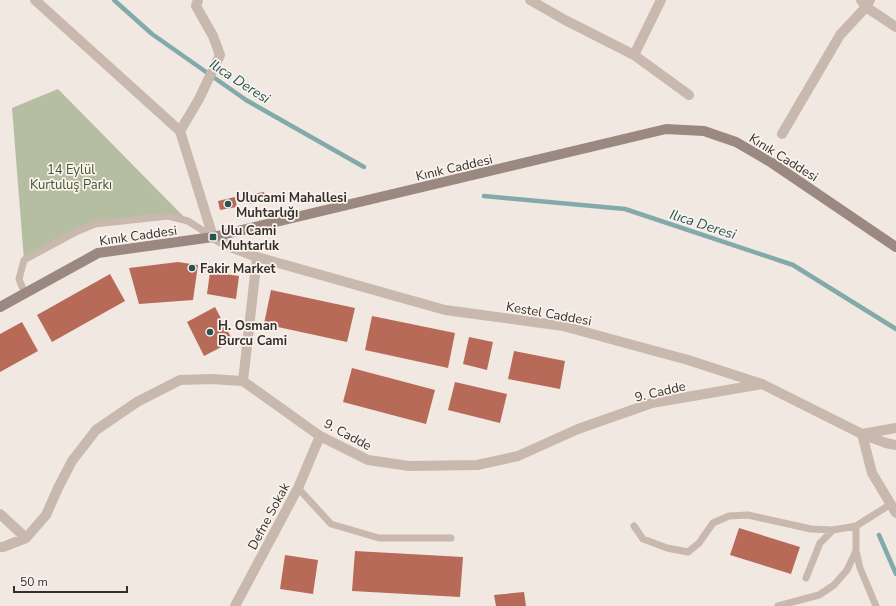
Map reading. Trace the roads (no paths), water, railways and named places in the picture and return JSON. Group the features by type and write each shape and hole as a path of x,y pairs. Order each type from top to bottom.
{"main road":[{"name":"Kınık Caddesi","path":"0,307 98,253 213,238 666,129 704,131 736,142 772,162 896,247"}],"street":[{"path":"35,0 180,131 213,238"},
{"path":"180,131 199,99 220,55 213,36 196,6 198,0"},
{"path":"530,0 565,20 634,55 689,95"},
{"path":"634,55 661,0"},
{"path":"782,134 840,35 866,2 896,27"},
{"name":"Kestel Caddesi","path":"213,238 233,248 257,257 445,310 563,326 688,360 762,384 862,434 896,445"},
{"path":"0,547 26,538 46,515 72,461 96,430 137,402 180,380 243,380 257,257"},
{"name":"9. Cadde","path":"243,380 320,436 368,460 408,466 477,465 518,456 578,429 652,403 762,384"},
{"path":"896,428 862,434 872,473 896,513"},
{"name":"Defne Sokak","path":"237,606 298,488 320,436"},
{"path":"0,514 26,538"}],"lane":[{"path":"25,294 19,280 24,260 76,232 95,224 168,216 188,221 213,238"},
{"path":"298,488 331,524 379,538 451,538"},
{"path":"634,526 643,539 667,548 688,552 699,543 713,523 729,516 748,515 811,529 833,530 856,526 891,504"},
{"path":"856,526 856,551 860,568 876,606"},
{"path":"806,578 820,543 833,530"},
{"path":"778,606 819,595 834,585 847,570 856,551"}],"waterway":[{"name":"Ilıca Deresi","path":"114,0 152,34 246,100 364,167"},
{"name":"Ilıca Deresi","path":"484,196 625,209 793,265 896,329"},
{"path":"879,535 896,574"}],"place":[{"name":"Ulucami Mahallesi Muhtarlığı","path":"228,204"},
{"name":"Ulu Cami Muhtarlık","path":"213,237"},
{"name":"Fakir Market","path":"192,268"},
{"name":"H. Osman Burcu Cami","path":"210,332"}],"park label":[{"name":"14 Eylül Kurtuluş Parkı","path":"71,176"}]}
